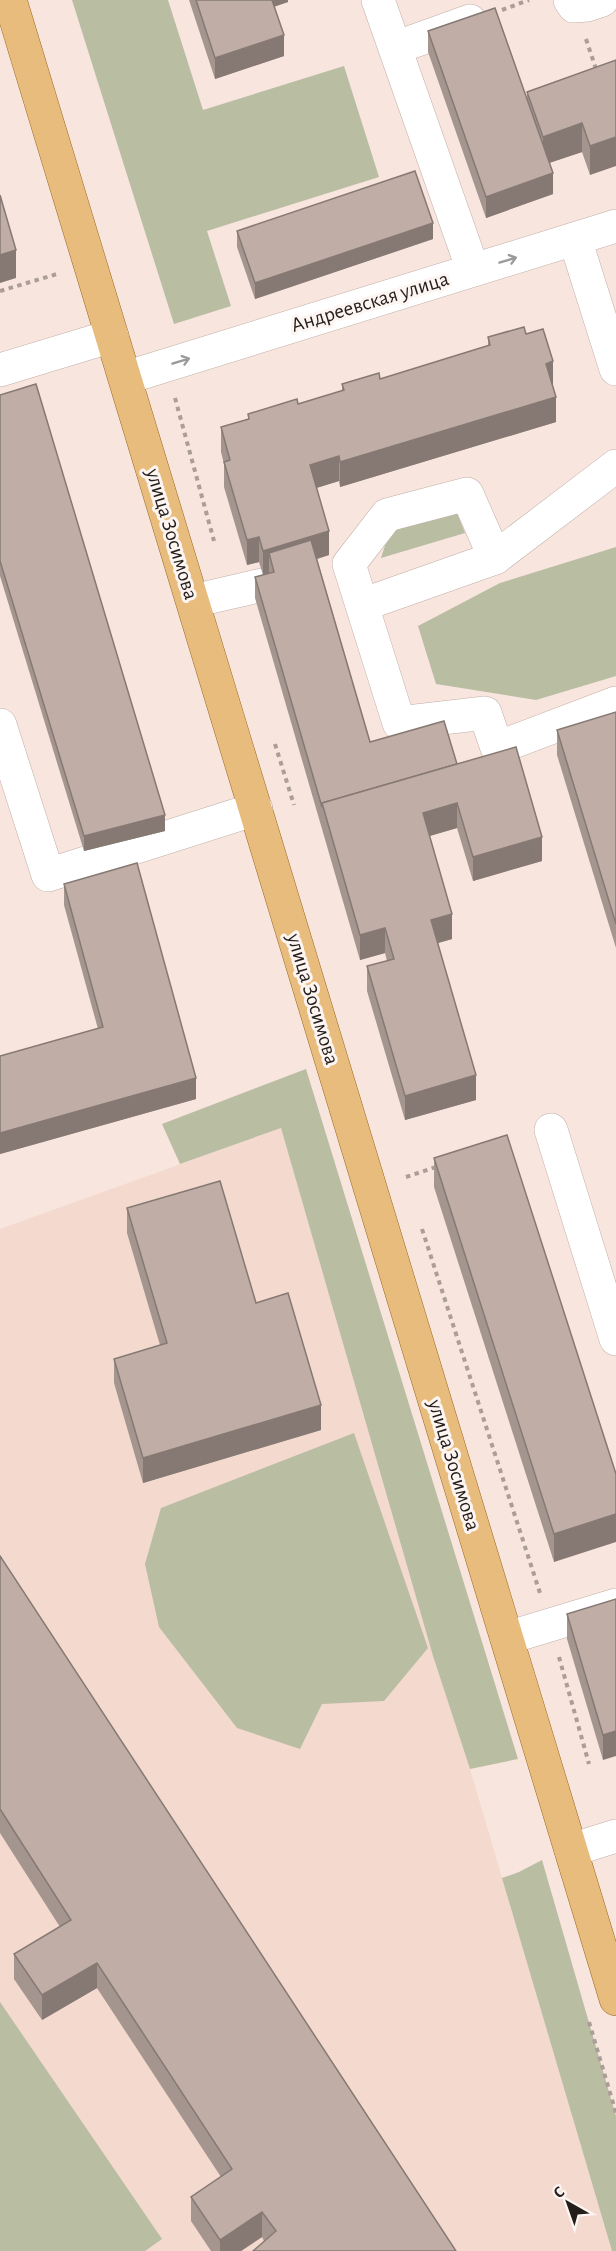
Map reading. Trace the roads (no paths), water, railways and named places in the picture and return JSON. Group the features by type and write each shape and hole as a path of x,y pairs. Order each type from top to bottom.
{"main road":[{"name":"улица Зосимова","path":"10,0 616,1999"}],"street":[{"path":"378,0 473,270"},
{"path":"395,48 489,14"},
{"name":"Андреевская улица","path":"125,378 616,226"},
{"path":"575,239 616,369"},
{"path":"0,370 112,336"},
{"path":"362,605 495,558 616,465"},
{"path":"495,558 467,494 387,515 337,566 362,605 399,723 485,713 497,748 616,703"},
{"path":"193,601 272,584"},
{"path":"0,725 48,875 256,809"},
{"path":"550,1130 614,1326"},
{"path":"507,1638 616,1605"},
{"path":"571,1850 616,1836"}]}
